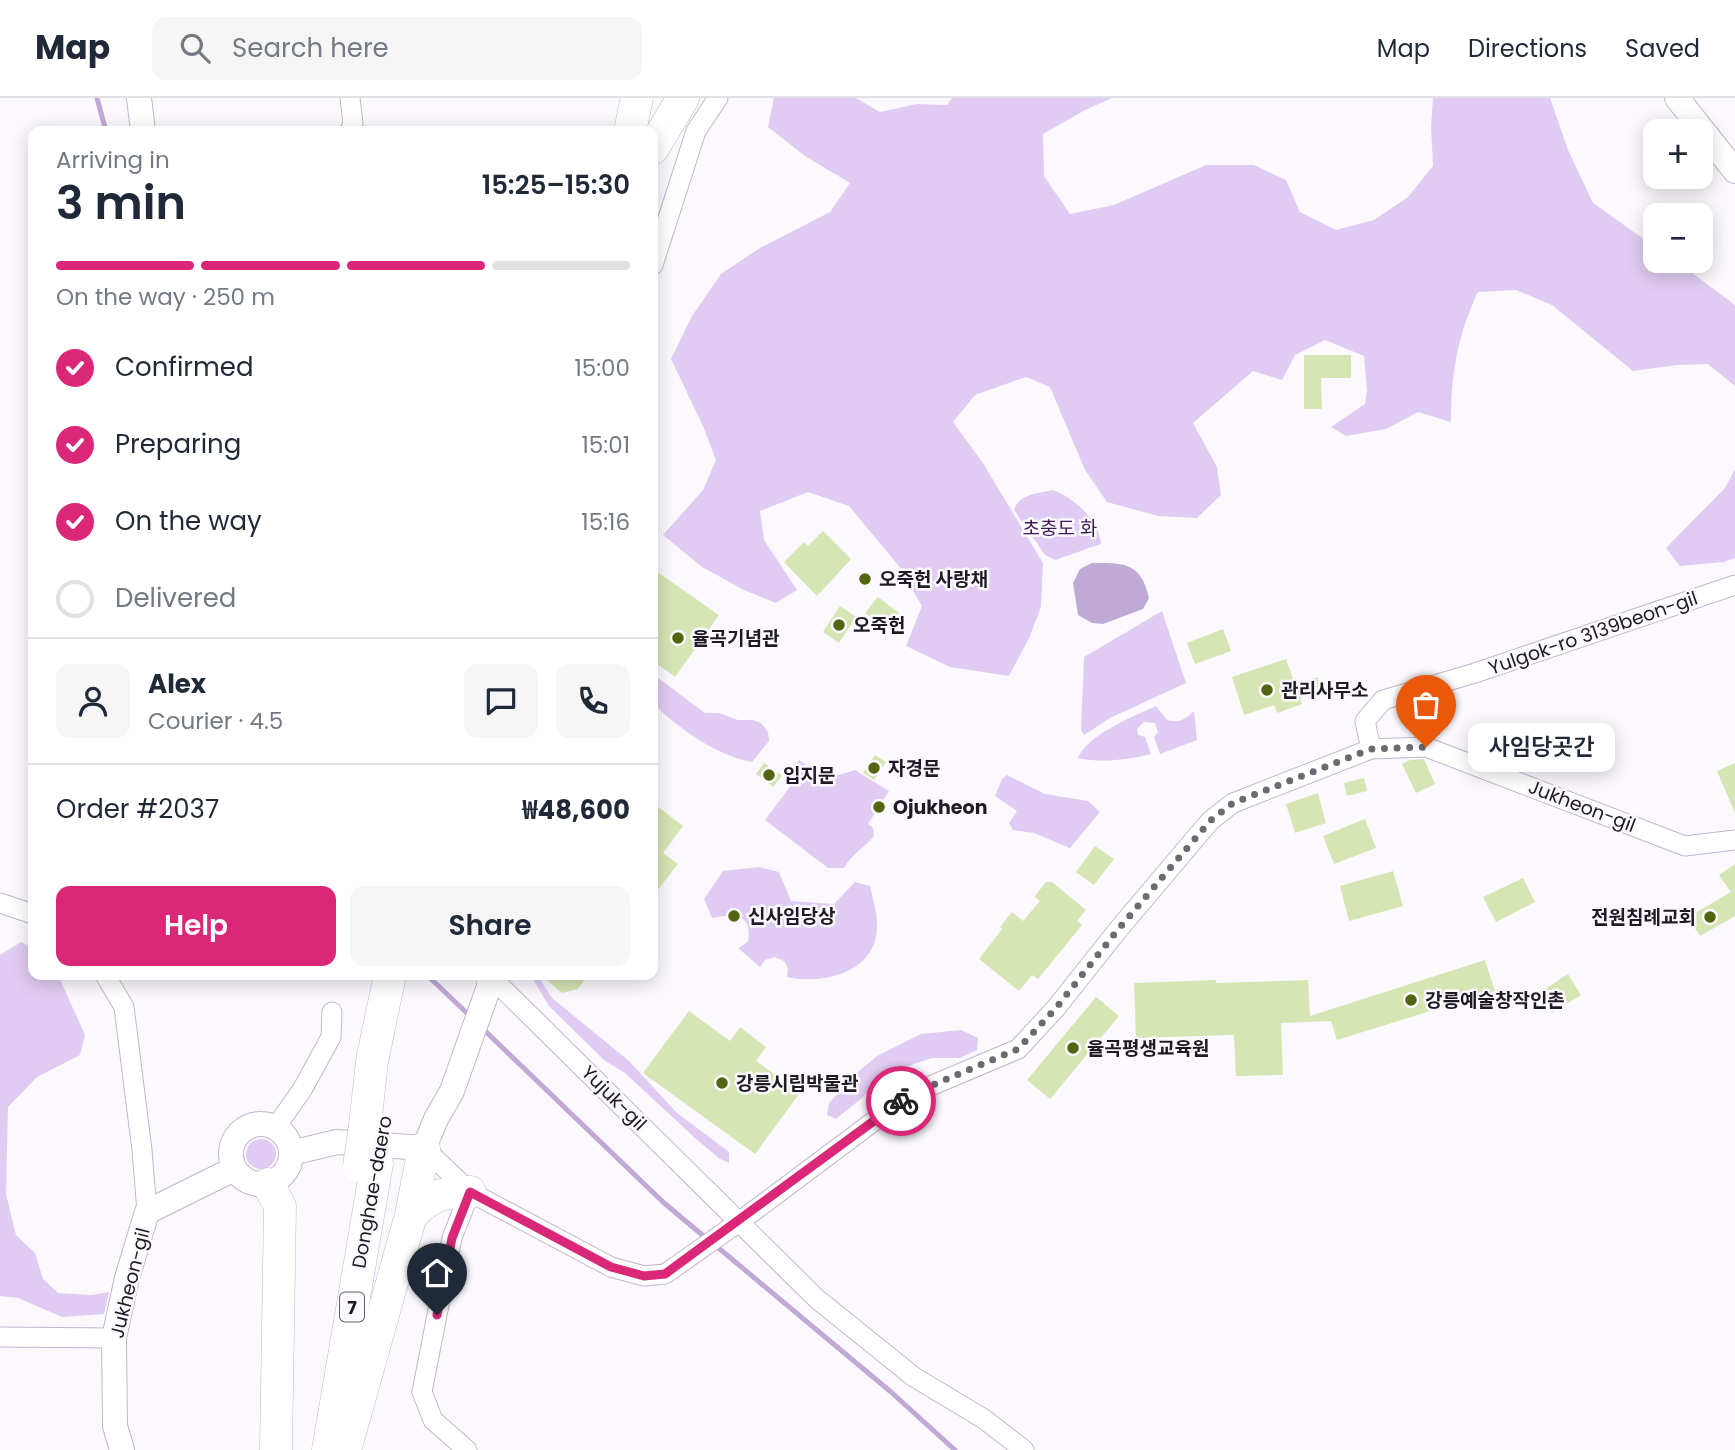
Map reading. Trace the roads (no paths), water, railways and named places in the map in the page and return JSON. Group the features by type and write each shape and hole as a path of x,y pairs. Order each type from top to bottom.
{"main road":[{"path":"631,126 637,98"},
{"path":"648,126 654,98"},
{"path":"658,140 683,98"},
{"name":"Donghae-daero","path":"328,1450 374,1125 390,980"},
{"name":"Donghae-daero","path":"381,1067 407,980"},
{"path":"345,1450 411,1215 424,1148"},
{"name":"Donghae-daero","path":"310,1450 368,1165"},
{"path":"268,1184 280,1206 276,1450"},
{"path":"411,1215 429,1199 445,1193 470,1192"}],"street":[{"path":"139,98 142,126"},
{"path":"351,98 352,126"},
{"path":"658,249 696,131 719,98"},
{"path":"1677,98 1735,171"},
{"name":"Yulgok-ro 3139beon-gil","path":"1371,749 1365,721 1383,700 1475,673 1735,585"},
{"name":"Jukheon-gil","path":"470,1192 611,1267 644,1276 665,1274 909,1095 1018,1049 1056,1008 1210,821 1233,803 1371,749 1426,747 1685,846 1735,840"},
{"path":"0,903 28,912"},
{"path":"108,980 124,1007 147,1212"},
{"path":"424,1148 436,1119 453,1091 490,980"},
{"name":"Yujuk-gil","path":"495,980 733,1226 914,1377 984,1419 1024,1450"},
{"path":"275,1128 302,1090 331,1037 332,1012"},
{"path":"256,1124 275,1128 289,1143 291,1153 285,1172 268,1184 258,1184 248,1182 234,1169 230,1150 239,1133 256,1124"},
{"path":"291,1153 337,1142 424,1148 470,1192 452,1238 422,1392 433,1420 467,1450"},
{"name":"Jukheon-gil","path":"122,1450 115,1426 114,1338 127,1278 147,1212 234,1169"},
{"path":"0,1336 114,1338"}],"waterway":[{"path":"97,98 105,126"},
{"path":"432,980 470,1016"},
{"path":"482,1028 663,1202 707,1239"},
{"path":"715,1245 891,1392 955,1450"}],"place":[{"name":"오죽헌 사랑채","path":"865,579"},
{"name":"오죽헌","path":"839,625"},
{"name":"율곡기념관","path":"678,638"},
{"name":"관리사무소","path":"1267,690"},
{"name":"사임당곳간","path":"1426,747"},
{"name":"자경문","path":"874,768"},
{"name":"입지문","path":"769,775"},
{"name":"Ojukheon","path":"879,807"},
{"name":"신사임당상","path":"734,916"},
{"name":"전원침례교회","path":"1710,917"},
{"name":"강릉예술창작인촌","path":"1411,1000"},
{"name":"율곡평생교육원","path":"1073,1048"},
{"name":"강릉시립박물관","path":"722,1083"}],"park label":[{"name":"초충도 화","path":"1060,528"}]}
